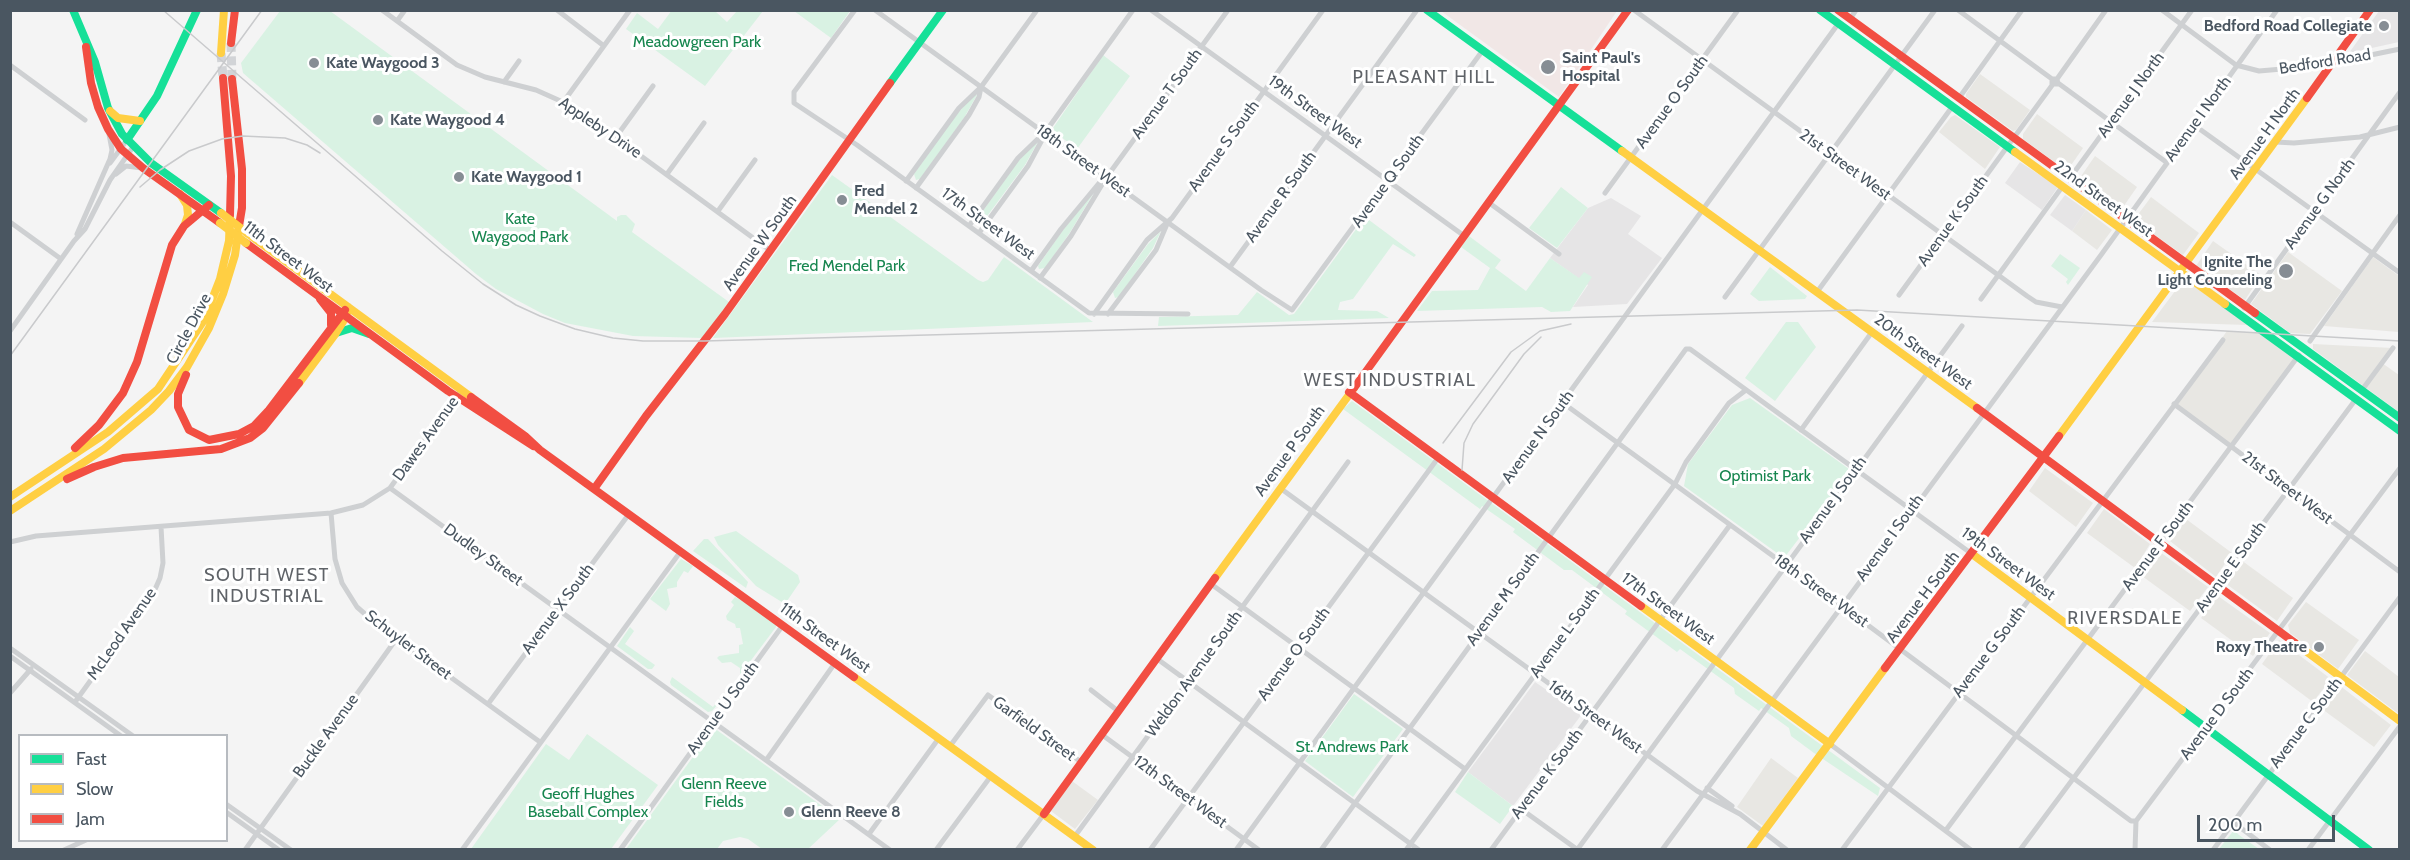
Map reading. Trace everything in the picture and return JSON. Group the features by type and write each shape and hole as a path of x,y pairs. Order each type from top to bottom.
{"main road":[{"name":"11th Street West","path":"73,10 95,62 110,111 127,140 205,207 220,223 369,334 525,436 540,450 628,514 1093,849"},
{"path":"127,140 157,96 197,10"},
{"path":"221,53 224,10"},
{"path":"231,43 235,10"},
{"name":"Avenue W South","path":"594,489 771,251 943,10"},
{"name":"20th Street West","path":"1427,10 1983,412 2400,721"},
{"name":"Avenue P South","path":"1044,814 1628,10"},
{"name":"22nd Street West","path":"1820,10 2400,431"},
{"name":"22nd Street West","path":"1838,10 2246,306 2305,346 2400,418"},
{"name":"Avenue H North","path":"2181,272 2368,11"},
{"name":"11th Street West","path":"84,37 94,94 108,129 124,152 180,194 221,213 348,307 459,394"},
{"name":"Circle Drive","path":"10,497 108,432 158,389 204,320 220,279 229,241 231,176 222,78"},
{"name":"Circle Drive","path":"10,511 104,449 151,410 178,379 216,314 235,255 242,208 242,169 232,79"},
{"path":"110,111 118,118 140,121"},
{"path":"60,463 114,408 131,378 169,254 188,215 187,205 180,194"},
{"path":"184,226 205,207"},
{"name":"Avenue H South","path":"1750,849 2181,272"},
{"path":"202,340 178,394 178,407 184,424 196,435 210,440 222,439 246,431 261,419 333,330 331,313 320,299"},
{"path":"42,489 94,467 123,458 221,449 250,438 274,417 348,307"},
{"path":"333,330 352,328 369,334"},
{"name":"17th Street West","path":"1349,392 1830,744"},
{"name":"19th Street West","path":"1972,554 2369,849"}],"street":[{"name":"Appleby Drive","path":"382,10 457,65 475,74 536,90 564,101 771,251"},
{"path":"397,21 405,10"},
{"path":"557,10 604,46"},
{"path":"564,101 630,10"},
{"name":"17th Street West","path":"855,10 794,92 792,99 794,103 1089,313 1094,314"},
{"name":"18th Street West","path":"875,10 1292,310"},
{"path":"906,181 959,108 981,87 1037,10"},
{"path":"969,226 1018,158 1044,133 1133,10"},
{"name":"19th Street West","path":"1151,10 1463,235"},
{"name":"Avenue T South","path":"1040,278 1071,236 1106,178 1228,10"},
{"name":"Avenue S South","path":"1108,314 1156,250 1168,223 1323,10"},
{"name":"Avenue R South","path":"1230,267 1417,10"},
{"name":"21st Street West","path":"1634,10 2036,302 2062,307"},
{"name":"Avenue O South","path":"1605,193 1738,10"},
{"path":"1850,19 1856,10"},
{"path":"1725,297 1935,10"},
{"path":"1958,10 2166,162"},
{"path":"1959,98 2022,10"},
{"name":"Avenue K South","path":"1899,295 2106,10"},
{"name":"Bedford Road","path":"2162,10 2236,65 2259,71 2331,64 2400,49"},
{"name":"Avenue J North","path":"2070,178 2192,10"},
{"name":"Avenue I North","path":"2119,228 2277,10"},
{"name":"Avenue N South","path":"1236,849 1838,24"},
{"name":"Avenue Q South","path":"1292,310 1483,50"},
{"path":"504,82 519,61"},
{"path":"10,64 86,120"},
{"path":"616,137 653,86"},
{"path":"916,188 969,116 979,97 981,87"},
{"name":"Avenue G North","path":"2239,315 2400,92"},
{"path":"1817,292 1952,107"},
{"path":"667,174 704,123"},
{"path":"2194,124 2400,273"},
{"path":"2276,142 2294,143 2369,135 2400,127"},
{"path":"74,241 112,150 108,129"},
{"path":"979,233 1028,166 1044,133"},
{"path":"10,331 85,229 124,152 127,140"},
{"path":"107,166 133,147"},
{"path":"718,211 755,160"},
{"path":"110,180 126,166 143,168"},
{"name":"Avenue T South","path":"1030,271 1061,229 1100,182 1106,178"},
{"path":"1981,299 2062,187"},
{"path":"1488,202 1559,254"},
{"name":"Avenue F South","path":"1946,830 2232,447 2400,215"},
{"path":"10,222 61,259"},
{"name":"Avenue S South","path":"1094,314 1147,240 1168,223"},
{"name":"Avenue I South","path":"1662,849 2119,228"},
{"path":"1107,298 1115,304"},
{"path":"1094,314 1188,314"},
{"name":"Avenue J South","path":"1577,849 1962,326"},
{"path":"1801,430 1872,332"},
{"name":"Avenue G South","path":"1842,849 2223,340"},
{"path":"2362,390 2392,348"},
{"name":"19th Street West","path":"1686,349 1690,349 1972,554"},
{"name":"Avenue M South","path":"1321,849 1686,349"},
{"name":"Avenue L South","path":"1406,849 1675,484 1686,462 1729,403 1746,390"},
{"name":"Dawes Avenue","path":"390,488 459,394"},
{"name":"Avenue E South","path":"2020,849 2356,399"},
{"name":"18th Street West","path":"1563,403 1901,649 2131,821 2136,821"},
{"name":"21st Street West","path":"2174,404 2400,572"},
{"name":"Avenue O South","path":"1150,849 1438,458"},
{"name":"Weldon Avenue South","path":"1075,836 1348,462"},
{"name":"Avenue D South","path":"2136,821 2400,468"},
{"path":"10,542 36,536 331,513 363,505 390,488"},
{"name":"Dudley Street","path":"390,488 890,849"},
{"name":"16th Street West","path":"1280,488 1702,795 1740,814"},
{"name":"Schuyler Street","path":"331,513 335,559 342,583 357,607 540,742"},
{"name":"Avenue X South","path":"488,704 628,514"},
{"name":"Avenue K South","path":"1491,849 1730,525"},
{"name":"McLeod Avenue","path":"76,699 153,594 163,563 161,527"},
{"path":"462,849 681,551"},
{"path":"1210,584 1465,769"},
{"name":"Avenue C South","path":"2213,849 2400,597"},
{"name":"Avenue U South","path":"620,849 784,625"},
{"name":"Buckle Avenue","path":"244,849 397,638"},
{"path":"10,648 120,734"},
{"path":"10,656 32,667"},
{"path":"1156,658 1419,849"},
{"path":"767,759 835,663"},
{"path":"10,693 32,667"},
{"path":"1091,690 1118,711"},
{"name":"Garfield Street","path":"950,746 988,695 1081,762"},
{"path":"76,699 131,734"},
{"path":"2308,849 2400,726"},
{"name":"12th Street West","path":"1101,734 1259,849"},
{"path":"869,834 939,738"},
{"name":"17th Street West","path":"1830,744 1971,849"},
{"path":"936,849 991,776"},
{"name":"16th Street West","path":"1707,788 1786,849"},
{"path":"228,806 279,849"},
{"path":"1521,809 1577,849"},
{"path":"228,813 291,849"},
{"name":"Avenue P South","path":"1017,849 1044,814"},
{"path":"2135,849 2136,821"},
{"path":"2233,822 2270,849"},
{"path":"64,849 81,842"}],"shaded area":[{"name":"Saint Paul's Hospital","path":"1441,11 1617,11 1559,97"},
{"name":"Bedford Road Collegiate","path":"2379,11 2399,11 2399,42 2349,53"},
{"path":"1980,74 2030,110 2016,130 2013,131 1966,97"},
{"path":"2037,114 2083,148 2067,171 2023,139 2023,134"},
{"path":"1955,115 2000,147 1985,169 1939,132"},
{"path":"2095,156 2137,187 2121,210 2079,179"},
{"path":"2020,162 2058,187 2042,210 2005,183"},
{"path":"2065,195 2086,210 2072,231 2050,215"},
{"path":"2151,197 2199,233 2183,255 2134,220"},
{"path":"1611,198 1641,216 1628,234 1662,258 1627,304 1573,307 1588,285 1550,258 1588,208"},
{"path":"2086,210 2112,230 2097,250 2072,231"},
{"path":"2213,241 2261,275 2245,300 2196,266"},
{"path":"2288,252 2342,291 2310,334 2290,333 2251,304"},
{"path":"2373,257 2399,276 2399,332 2324,326"},
{"path":"2184,279 2248,325 2152,322"},
{"path":"2227,331 2265,333 2298,357 2232,447 2174,404"},
{"path":"2313,344 2393,348 2382,363 2399,375 2399,412 2313,349"},
{"path":"2045,468 2093,503 2076,527 2029,491"},
{"path":"2104,509 2150,544 2135,568 2087,533"},
{"path":"2186,519 2232,553 2216,577 2170,541"},
{"path":"2160,552 2208,587 2190,611 2142,576"},
{"path":"2241,560 2293,598 2277,621 2225,583"},
{"path":"2218,596 2270,633 2253,656 2201,618"},
{"path":"2306,602 2359,640 2338,669 2290,633 2288,625"},
{"path":"2279,640 2331,679 2313,702 2262,664"},
{"path":"2365,651 2399,677 2399,714 2347,675"},
{"path":"1535,682 1582,714 1513,806 1468,772"},
{"path":"2339,685 2391,725 2374,747 2322,709"},
{"path":"1771,758 1798,778 1763,826 1737,807"},
{"path":"1072,781 1098,800 1075,829 1051,811"}],"green space":[{"name":"Meadowgreen Park","path":"672,10 715,11 727,22 737,11 763,11 705,86 626,29 637,13 658,29"},
{"name":"Kate Waygood Park","path":"280,11 330,11 617,221 617,217 626,215 635,224 632,232 729,302 702,338 633,336 565,323 496,289 243,73 241,63"},
{"name":"Meadowgreen Park","path":"794,11 850,11 831,38"},
{"path":"1103,55 1130,76 1077,149 1053,131 1053,128"},
{"path":"975,94 977,95 964,118 920,179 916,180 914,174 955,116"},
{"path":"1039,140 1025,165 982,223 978,224 976,221 1018,161"},
{"name":"Fred Mendel Park","path":"832,175 978,280 983,282 988,280 1004,257 1093,322 713,338"},
{"path":"1561,187 1588,208 1557,248 1529,228"},
{"path":"1095,191 1045,268 1039,269 1038,266 1063,230"},
{"path":"1365,217 1416,255 1414,257 1393,244 1353,299 1340,302 1338,310 1377,311 1389,318 1158,326 1159,317 1238,315 1257,292 1289,315 1294,314"},
{"path":"1161,231 1153,248 1119,297 1115,298 1113,292 1148,244"},
{"path":"1469,236 1501,260 1495,268 1526,291 1550,258 1579,278 1584,272 1592,277 1570,311 1551,312 1542,307 1417,311 1432,291 1478,290 1490,268 1461,247"},
{"path":"2060,254 2080,268 2068,285 2066,282 2068,279 2051,266"},
{"path":"1770,267 1807,296 1805,299 1759,301 1750,294"},
{"path":"1786,322 1798,322 1816,347 1775,401 1745,378"},
{"name":"Optimist Park","path":"1750,398 1849,469 1849,473 1784,558 1684,486 1688,464 1732,405"},
{"path":"1352,401 1880,788 1878,796 1791,736 1789,728 1761,708 1759,711 1735,694 1734,688 1680,649 1677,652 1625,614 1627,611 1572,570 1564,570 1513,532 1515,529 1482,506 1480,509 1343,409"},
{"path":"736,531 798,575 800,582 785,604 756,586 718,545 714,537"},
{"path":"704,539 708,539 748,582 746,588 693,551"},
{"path":"681,559 693,566 688,573 684,571 677,582 677,587 667,589 670,604 666,611 650,599"},
{"path":"735,597 776,619 776,627 740,675 740,668 731,662 722,663 717,658 739,653 739,645 743,644 740,628 736,628 726,616 734,605 731,602"},
{"path":"630,627 634,631 625,644 655,665 652,669 648,669 617,646"},
{"path":"672,677 713,707 722,696 724,697 712,711 708,712 671,685"},
{"name":"St. Andrews Park","path":"1354,694 1403,729 1353,797 1305,761"},
{"name":"Glenn Reeve Fields","path":"714,728 840,819 808,849 762,849 748,839 740,837 723,841 717,849 626,849"},
{"name":"Geoff Hughes Baseball Complex","path":"587,734 658,785 611,849 471,849 546,744 569,760"},
{"path":"1468,772 1513,806 1500,824 1455,792"},
{"path":"2234,830 2239,835 2259,849 2219,849"}],"tunnel":[{"path":"231,43 232,79"},
{"path":"221,53 223,78"}],"railway":[{"path":"163,10 483,284 516,305 540,316 575,329 613,338 643,341 704,341 1857,310 2400,341"},
{"path":"10,356 262,10"},
{"path":"140,187 160,170 189,151 222,139 243,136 285,138 307,145 320,153"},
{"path":"1443,443 1511,352 1540,331 1571,324"},
{"path":"1462,470 1464,443 1473,424 1524,354 1541,337"}],"traffic: fast":[{"path":"73,10 95,62 108,108 122,134 151,163 221,213"},
{"path":"127,140 157,96 197,10"},
{"path":"890,83 943,10"},
{"path":"1427,10 1622,151"},
{"path":"1820,10 2015,152"},
{"path":"2225,304 2400,431"},
{"path":"2255,313 2400,418"},
{"path":"336,333 352,328 369,334"},
{"path":"2182,710 2369,850"}],"traffic: slow":[{"path":"221,53 224,10"},
{"path":"2059,436 2307,98"},
{"path":"110,111 118,118 140,121"},
{"path":"1622,151 1977,408"},
{"path":"2015,152 2225,304"},
{"path":"180,194 187,205 188,215 185,224"},
{"path":"221,213 247,233"},
{"path":"10,497 108,432 158,389 204,320 220,279 229,241 230,215"},
{"path":"220,223 246,243"},
{"path":"10,511 104,449 151,410 169,391 187,367 209,328 235,255 239,226"},
{"path":"247,233 471,397"},
{"path":"299,383 336,333 346,317 348,307"},
{"path":"1215,578 1354,388"},
{"path":"1972,554 2182,710"},
{"path":"1641,606 1830,744"},
{"path":"2295,643 2400,721"},
{"path":"1750,850 1885,668"},
{"path":"854,677 1093,850"}],"traffic: jam":[{"path":"231,43 235,10"},
{"path":"1354,388 1628,10"},
{"path":"1838,10 2255,313"},
{"path":"2307,98 2370,10"},
{"path":"86,47 91,83 98,107 121,149 143,168 220,223"},
{"path":"223,78 231,176 230,215"},
{"path":"232,79 242,169 242,208 239,226"},
{"path":"594,489 646,416 725,314 890,83"},
{"path":"75,448 99,425 123,393 137,362 172,245 184,226 209,205"},
{"path":"246,243 448,391 533,446"},
{"path":"320,299 331,313 331,325"},
{"path":"186,375 178,394 178,407 189,430 209,440 239,434 254,426 269,410 345,310"},
{"path":"67,479 123,458 221,449 250,438 263,428 299,383"},
{"path":"1349,392 1641,606"},
{"path":"471,397 525,436 540,450 854,677"},
{"path":"1977,408 2295,643"},
{"path":"1885,668 2059,436"},
{"path":"1044,814 1215,578"}],"place":[{"name":"Bedford Road Collegiate","path":"2384,26"},
{"name":"Kate Waygood 3","path":"314,63"},
{"name":"Saint Paul's Hospital","path":"1548,67"},
{"name":"Kate Waygood 4","path":"378,120"},
{"name":"Kate Waygood 1","path":"459,177"},
{"name":"Fred Mendel 2","path":"842,200"},
{"name":"Ignite The Light Counceling","path":"2286,271"},
{"name":"Roxy Theatre","path":"2319,647"},
{"name":"Glenn Reeve 8","path":"789,812"}],"district":[{"name":"PLEASANT HILL","path":"1424,78"},
{"name":"WEST INDUSTRIAL","path":"1390,381"},
{"name":"SOUTH WEST INDUSTRIAL","path":"267,586"},
{"name":"RIVERSDALE","path":"2125,619"}]}
